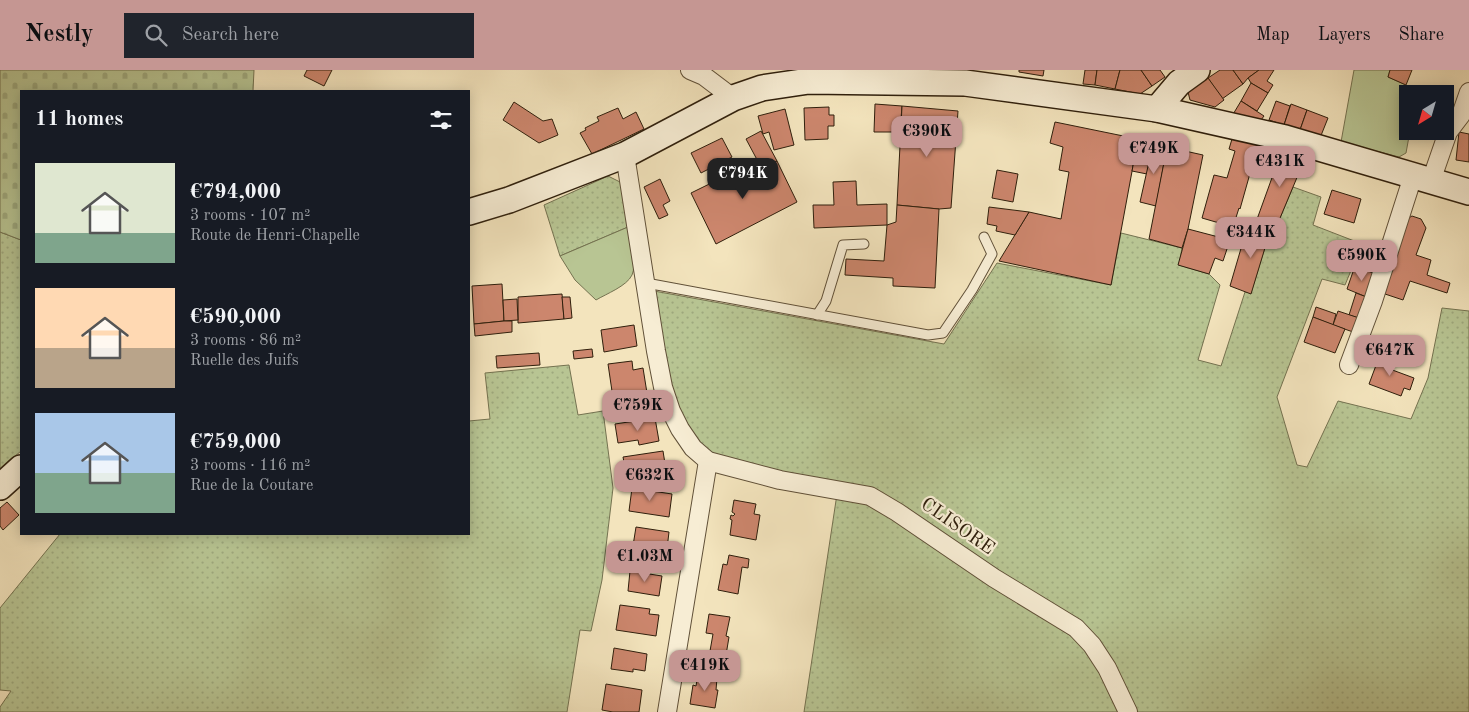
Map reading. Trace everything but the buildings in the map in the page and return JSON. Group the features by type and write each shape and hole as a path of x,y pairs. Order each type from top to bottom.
{"street":[{"path":"690,70 704,76 733,98"},
{"path":"1157,109 1179,83 1197,70"},
{"path":"470,212 509,200 625,155 733,98 762,88 809,81 965,84 1157,109 1285,138 1469,192"},
{"path":"1349,365 1422,178 1448,132 1461,115 1469,92"},
{"path":"625,155 663,387 671,411 680,429 693,448 708,461 667,712"},
{"name":"CLISORE","path":"708,461 780,480 870,496 898,512 994,578 1076,628 1092,645 1128,712"},
{"path":"0,487 20,469"}],"lane":[{"path":"646,283 928,335 943,333 972,290 992,254 984,237"},
{"path":"817,315 826,301 842,245 864,244"}],"green space":[{"path":"0,70 254,70 253,90 20,90 20,240 0,232"},
{"path":"1354,70 1390,70 1388,77 1406,85 1399,85 1399,140 1408,140 1406,153 1399,157 1341,142"},
{"path":"608,176 622,183 628,227 560,256 544,205"},
{"path":"1293,187 1321,197 1313,225 1362,244 1345,285 1322,279 1277,397 1297,465 1307,467 1338,401 1411,419 1428,378 1442,308 1469,311 1469,712 1133,712 1117,674 1088,628 992,570 882,495 721,460 698,446 667,388 654,291 944,344 997,263 1111,285 1121,233 1182,248 1179,265 1209,274 1220,285 1198,360 1221,366 1245,292 1251,293 1271,228 1275,230"},
{"path":"628,227 633,259 632,275 626,283 596,300 575,280 560,256"},
{"path":"0,232 20,240 20,452 0,469"},
{"path":"569,365 578,415 603,411 613,488 602,580 591,631 580,630 567,712 0,712 0,707 11,691 0,690 0,608 59,535 470,535 470,421 490,419 485,373"},
{"path":"837,494 897,518 1090,649 1122,712 804,712"}]}
